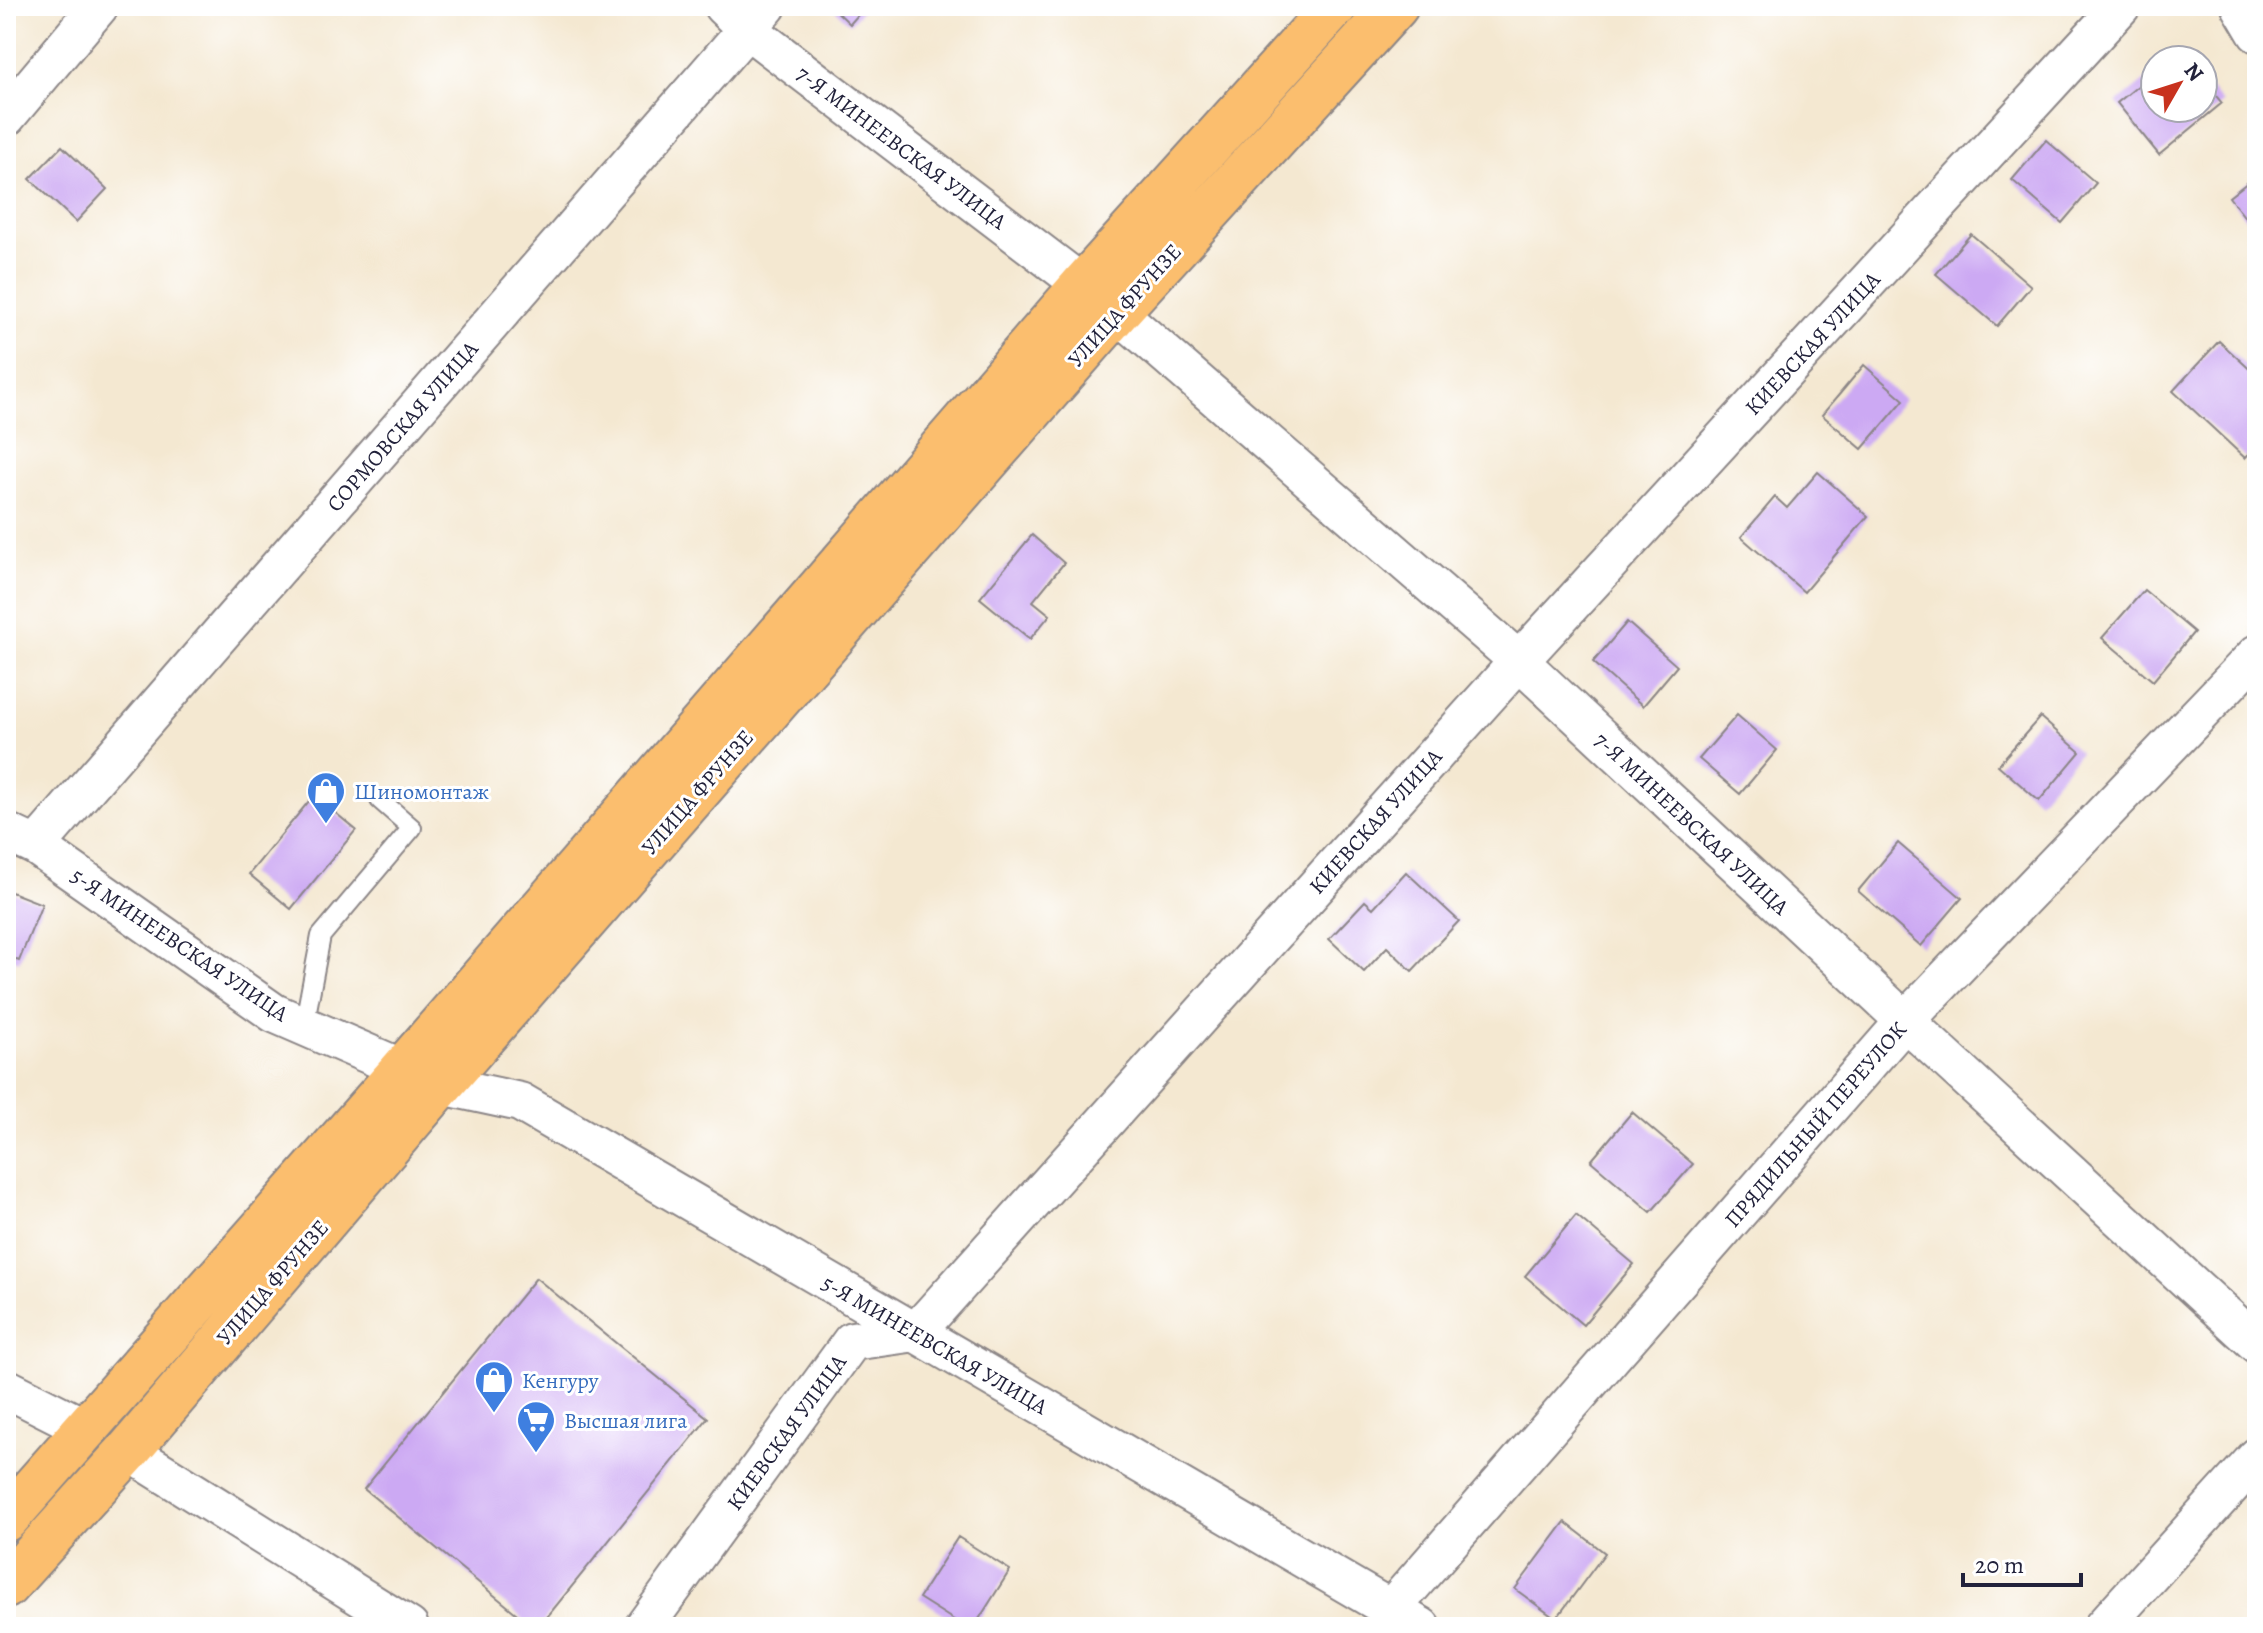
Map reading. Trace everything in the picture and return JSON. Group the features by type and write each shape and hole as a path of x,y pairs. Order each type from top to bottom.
{"highway":[{"name":"УЛИЦА ФРУНЗЕ","path":"6,1586 128,1451 422,1077 1083,285 1335,6"},
{"name":"УЛИЦА ФРУНЗЕ","path":"6,1519 87,1429 422,1077 1396,6"},
{"path":"1083,285 1117,312"},
{"path":"87,1429 128,1451"}],"street":[{"path":"6,117 99,6"},
{"name":"КИЕВСКАЯ УЛИЦА","path":"644,1627 852,1341 916,1332 1519,661 2121,6"},
{"path":"2241,6 2257,33"},
{"name":"7-Я МИНЕЕВСКАЯ УЛИЦА","path":"746,14 1083,285"},
{"name":"СОРМОВСКАЯ УЛИЦА","path":"21,839 746,14"},
{"name":"7-Я МИНЕЕВСКАЯ УЛИЦА","path":"1117,312 1519,661 2257,1344"},
{"name":"ПРЯДИЛЬНЫЙ ПЕРЕУЛОК","path":"1406,1618 1905,1021 2257,654"},
{"name":"5-Я МИНЕЕВСКАЯ УЛИЦА","path":"21,839 274,1013 422,1077 520,1102 1406,1618"},
{"path":"6,1388 87,1429"},
{"path":"128,1451 409,1627"},
{"path":"2103,1627 2257,1457"}],"lane":[{"path":"304,1026 321,936 412,828 380,800"}],"building":[{"path":"831,6 866,6 850,24"},
{"path":"2139,85 2139,124 2197,124 2159,155 2117,103"},
{"path":"2046,140 2096,183 2062,223 2012,180"},
{"path":"62,146 107,189 76,222 30,179"},
{"path":"2257,175 2257,233 2229,197"},
{"path":"1971,234 2031,286 1997,326 1936,274"},
{"path":"2219,341 2257,376 2257,445 2245,458 2173,391"},
{"path":"1864,365 1904,400 1862,449 1822,415"},
{"path":"1818,472 1868,516 1804,592 1741,537 1775,497 1787,508"},
{"path":"1032,535 1064,563 1033,601 1050,615 1030,639 980,598"},
{"path":"2144,590 2194,632 2153,681 2102,638"},
{"path":"1627,622 1677,666 1643,706 1593,662"},
{"path":"1737,715 1777,750 1740,794 1699,759"},
{"path":"2040,717 2080,752 2039,801 1998,765"},
{"path":"314,795 356,830 291,909 249,874"},
{"path":"1898,843 1962,898 1921,946 1858,891"},
{"path":"1406,872 1459,921 1412,971 1387,947 1364,972 1329,939 1365,901 1373,908"},
{"path":"6,890 42,904 19,961 6,956"},
{"path":"1632,1112 1693,1164 1651,1212 1591,1161"},
{"path":"1576,1215 1634,1264 1583,1325 1525,1276"},
{"name":"Высшая лига","path":"536,1278 708,1418 539,1627 533,1627 364,1489"},
{"path":"1565,1522 1605,1553 1556,1619 1515,1589"},
{"path":"958,1537 1010,1570 974,1627 965,1627 919,1598"}],"place":[{"name":"Шиномонтаж","path":"326,825"},
{"name":"Кенгуру","path":"494,1414"},
{"name":"Высшая лига","path":"536,1454"}]}
